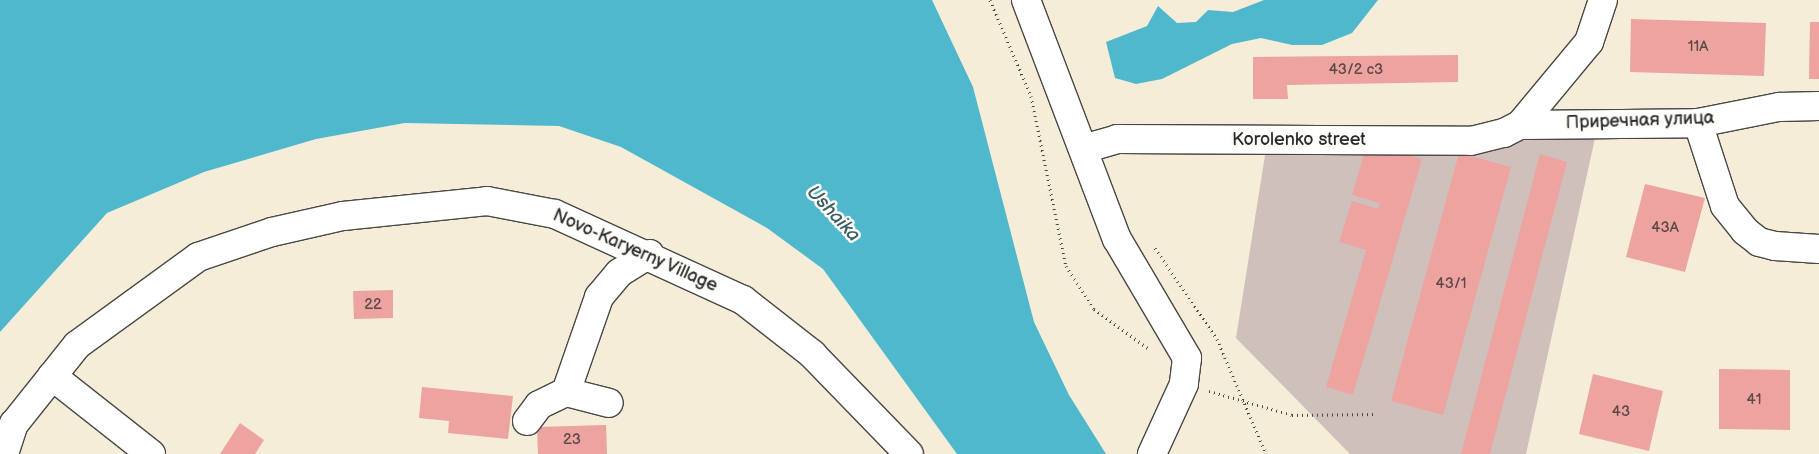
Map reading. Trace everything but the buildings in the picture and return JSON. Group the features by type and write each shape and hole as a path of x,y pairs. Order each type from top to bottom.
{"street":[{"path":"1026,0 1116,239 1183,345 1187,358 1184,384 1152,454"},
{"path":"1520,125 1589,42 1603,0"},
{"name":"Приречная улица","path":"1520,125 1698,123 1778,107 1819,106"},
{"path":"1698,123 1725,206 1745,231 1759,242 1776,246 1819,249"},
{"name":"Korolenko street","path":"1083,149 1116,139 1472,140 1520,125"},
{"name":"Novo-Karyerny Village","path":"4,454 14,424 77,345 198,257 272,232 343,216 487,201 555,214 650,254 743,300 812,354 909,454"},
{"path":"566,392 599,297 620,273 650,254"},
{"path":"52,376 151,454"},
{"path":"527,421 539,405 566,392 608,403"}],"path":[{"path":"990,0 1031,96 1066,266 1094,309 1153,352"},
{"path":"1184,384 1292,415 1376,414"}],"shaded area":[{"path":"1595,138 1526,454 1350,454 1236,338 1266,149"}],"water":[{"name":"Ushaika","path":"0,0 932,0 973,87 1034,322 1069,395 1106,454 957,454 823,269 767,228 621,147 559,126 405,123 316,139 204,172 107,213 0,332"},
{"path":"1264,0 1378,0 1352,33 1322,45 1292,45 1261,38 1232,44 1162,79 1136,84 1115,78 1106,42 1147,26 1158,6 1177,23 1196,22 1208,10 1233,12"}]}
